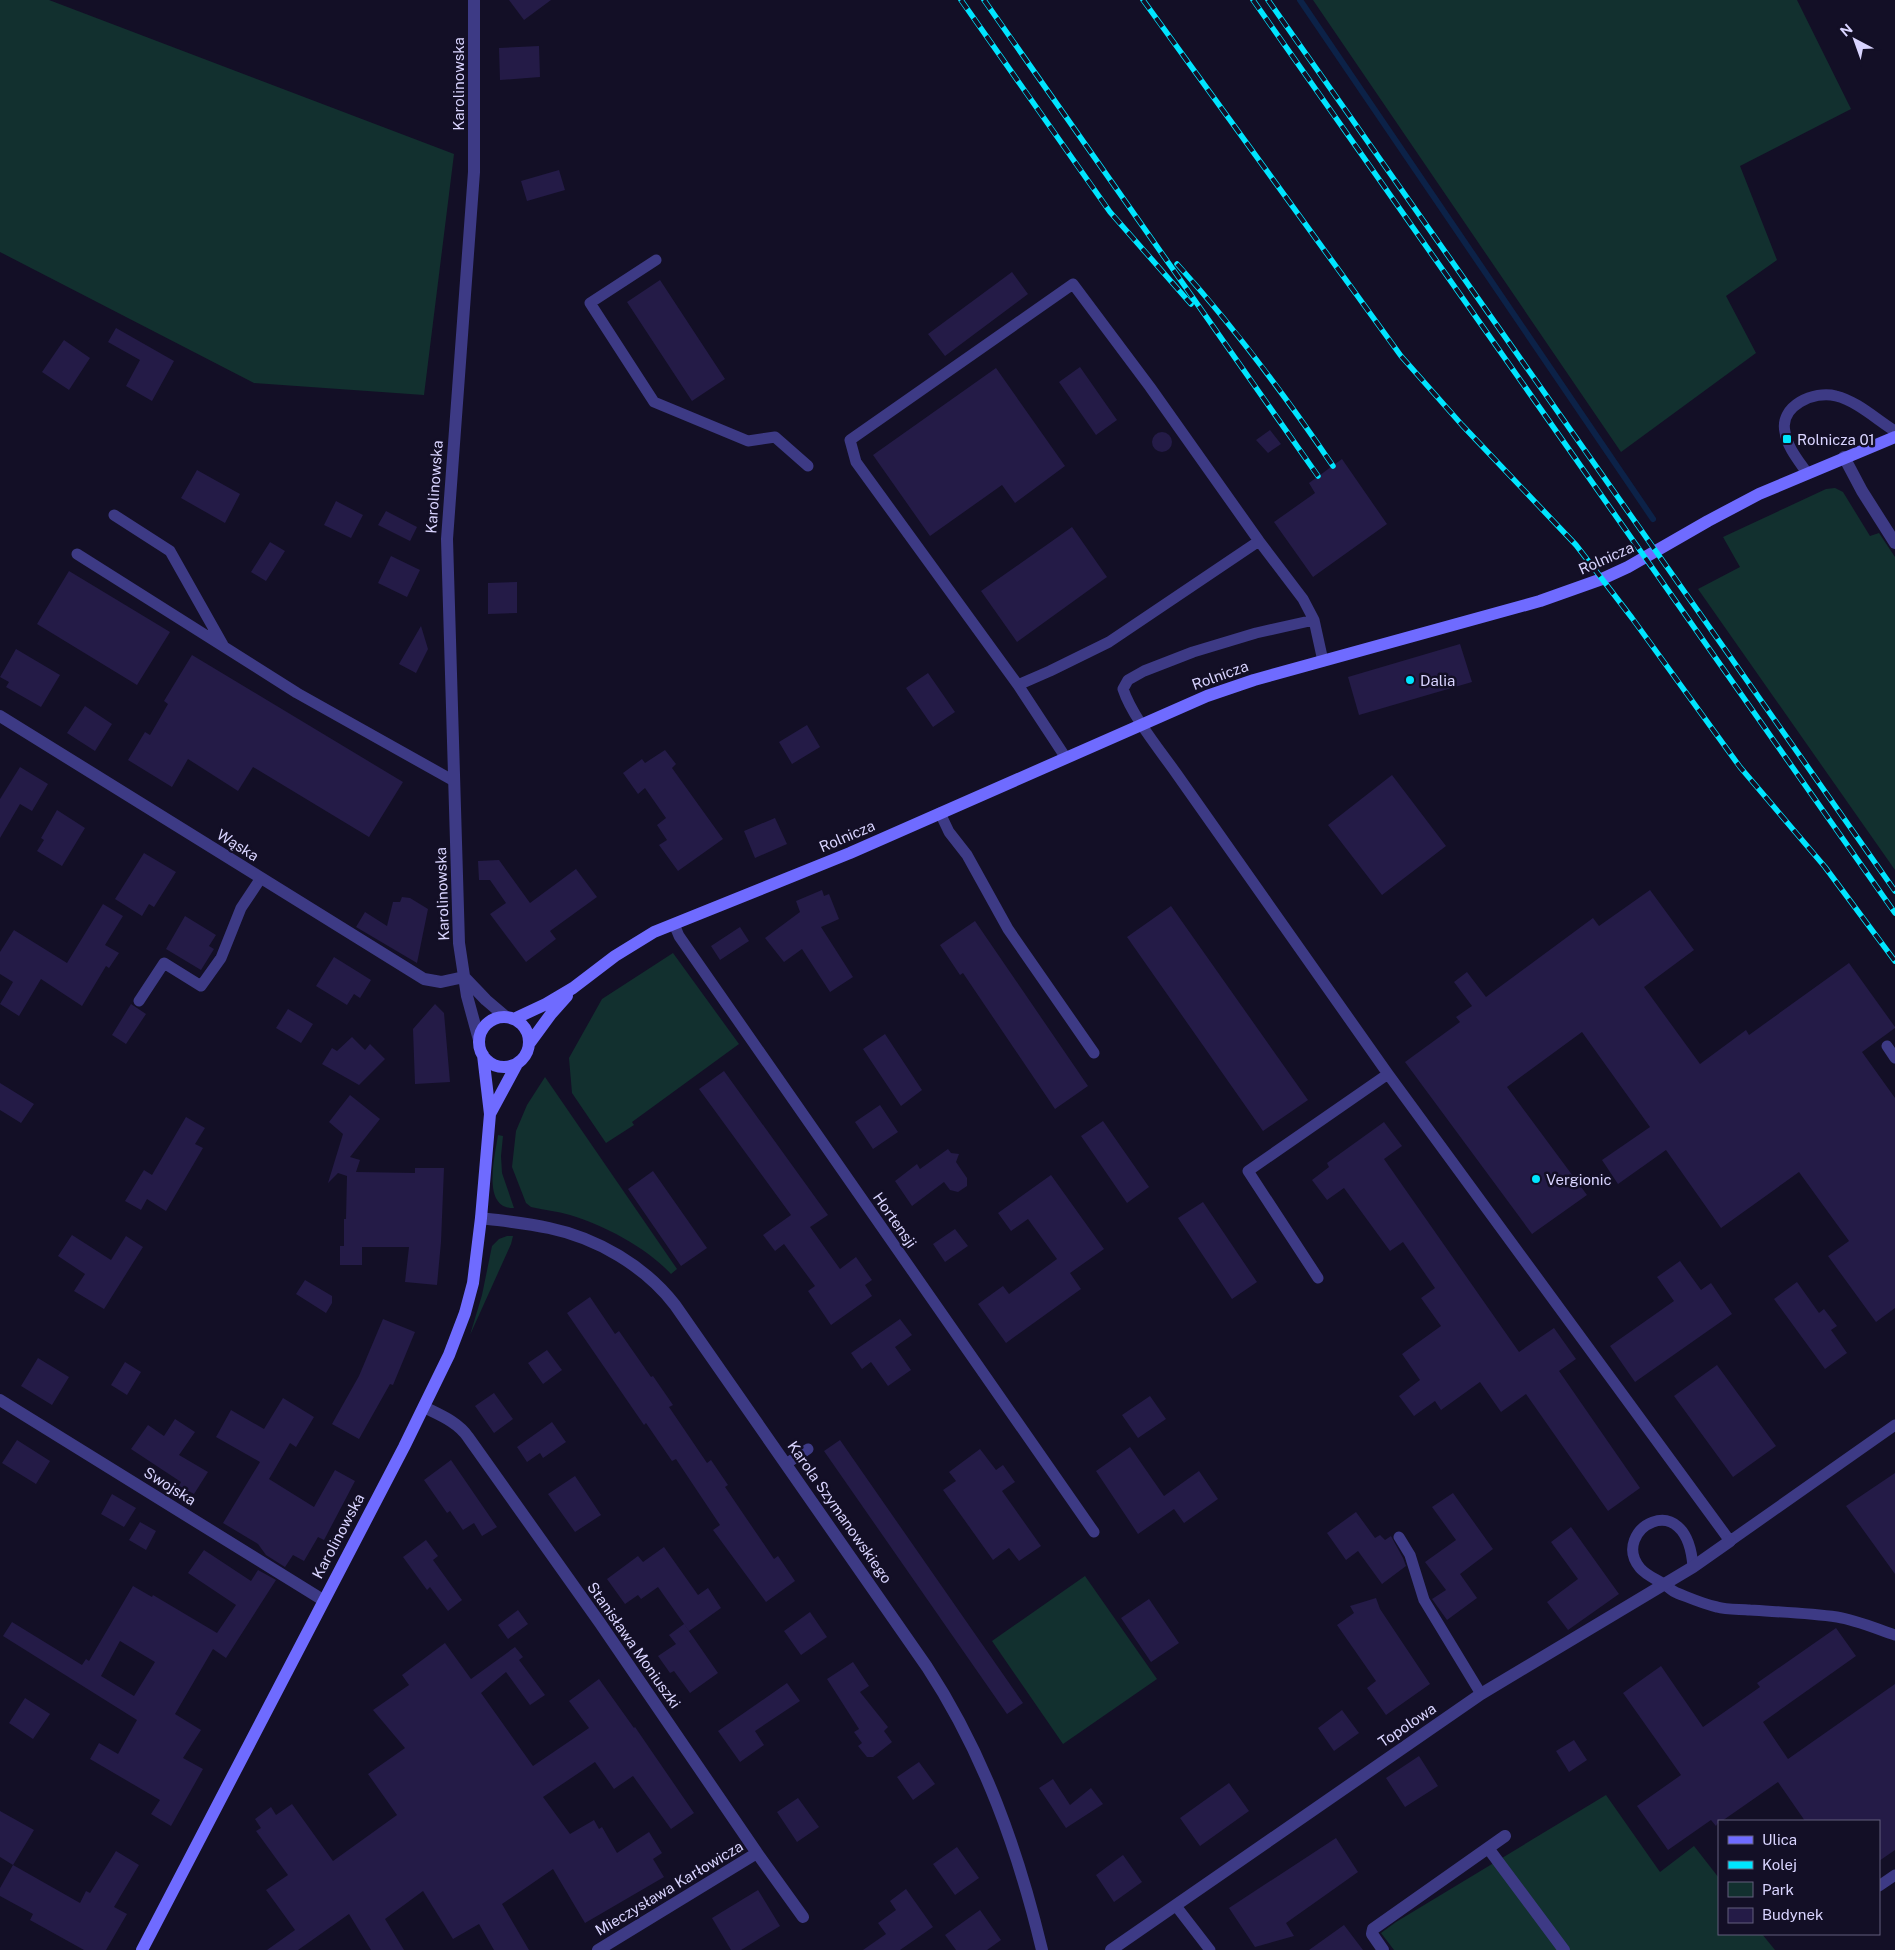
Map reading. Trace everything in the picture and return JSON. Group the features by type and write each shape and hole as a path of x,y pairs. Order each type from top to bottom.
{"street":[{"name":"Karolinowska","path":"474,0 474,172 447,540 459,943 467,996 479,1040"},
{"name":"Rolnicza","path":"510,1018 546,1004 573,988 630,946 674,924 850,854 1222,690 1540,601 1602,579 1628,567 1736,506 1807,473 1895,437"},
{"path":"1844,457 1862,491 1895,543"},
{"name":"Wąska","path":"0,716 424,980 441,982 464,976"},
{"path":"464,976 491,1005 510,1018 526,1029 529,1044 527,1052 517,1064 502,1067 488,1061 482,1055 479,1040 481,1032 491,1020 510,1018"},
{"name":"Rolnicza","path":"529,1044 550,1014 573,988"},
{"name":"Karolinowska","path":"142,1950 424,1407 449,1355 465,1313 472,1283 481,1218 490,1114 482,1055"},
{"name":"Karolinowska","path":"490,1114 517,1064"},
{"name":"Karola Szymanowskiego","path":"481,1218 530,1224 564,1231 602,1247 642,1271 675,1305 927,1667 965,1731 991,1786 1014,1850 1042,1950"},
{"name":"Swojska","path":"0,1400 323,1600"},
{"name":"Stanisława Moniuszki","path":"424,1407 448,1420 468,1437 803,1917"},
{"name":"Topolowa","path":"1111,1950 1482,1694 1693,1567 1730,1541"},
{"path":"1383,1950 1372,1934 1373,1929 1505,1836"},
{"path":"1488,1848 1564,1950"},
{"name":"Mieczysława Karłowicza","path":"598,1950 757,1853"}],"lane":[{"path":"656,260 590,303 654,402 748,441 775,437 808,466"},
{"path":"1066,758 1018,685 856,462 850,440 1073,284 1303,599 1314,620 1323,662"},
{"path":"1807,473 1794,453 1784,431 1784,422 1788,414 1804,400 1815,395 1836,396 1895,431"},
{"path":"114,515 170,551 224,647"},
{"path":"1018,685 1109,642 1259,541"},
{"path":"77,554 297,693 454,780"},
{"path":"1314,620 1193,652 1144,671 1128,680 1122,689 1143,725 1388,1074 1730,1541 1895,1425"},
{"path":"940,813 949,832 967,855 1008,928 1094,1053"},
{"path":"140,1001 164,963 201,986 221,958 241,908 260,878"},
{"name":"Hortensji","path":"674,924 679,936 1094,1532"},
{"path":"1887,1046 1895,1058"},
{"path":"1318,1278 1248,1171 1388,1074"},
{"path":"786,1464 808,1449"},
{"path":"1693,1567 1690,1544 1680,1528 1666,1520 1660,1519 1652,1522 1636,1536 1633,1552 1639,1567 1646,1574 1664,1584 1672,1592 1718,1608 1839,1617 1895,1635"},
{"path":"1398,1537 1410,1555 1424,1600 1482,1694"},
{"path":"1880,1885 1895,1875"},
{"path":"1176,1906 1210,1950"}],"green space":[{"path":"0,0 49,0 454,154 424,395 254,383 0,252"},
{"path":"1313,0 1797,0 1851,109 1740,166 1777,260 1726,296 1756,353 1621,452"},
{"path":"1835,488 1843,492 1870,536 1879,533 1895,557 1895,870 1698,589 1740,567 1723,537 1826,489"},
{"path":"673,953 739,1044 632,1122 634,1125 606,1143 572,1093 569,1058 602,999"},
{"path":"545,1077 677,1269 671,1274 650,1255 611,1231 583,1219 531,1207 526,1203 512,1167 516,1131 527,1105"},
{"path":"498,1135 503,1136 502,1173 514,1208 504,1206 497,1200 494,1191 493,1168"},
{"path":"513,1236 511,1244 470,1335 482,1295 492,1246 499,1239"},
{"path":"1085,1576 1157,1679 1063,1744 992,1641"},
{"path":"1606,1795 1660,1872 1694,1846 1718,1877 1718,1935 1763,1935 1775,1950 1394,1950 1381,1933 1396,1922"}],"building":[{"path":"509,0 551,0 524,20"},
{"path":"539,46 540,77 500,80 499,48"},
{"path":"559,170 565,190 527,201 521,181"},
{"path":"1012,272 1028,294 945,356 928,334"},
{"path":"660,280 725,379 692,401 627,302"},
{"path":"116,328 174,361 152,401 126,386 140,360 108,342"},
{"path":"64,340 90,358 69,390 42,372"},
{"path":"1080,367 1117,420 1096,435 1059,382"},
{"path":"996,368 1065,466 1015,503 1002,485 930,536 873,455"},
{"path":"1270,430 1281,444 1268,453 1256,440"},
{"path":"1162,432 1169,435 1172,442 1169,449 1162,452 1155,449 1152,442 1155,435"},
{"path":"1342,459 1387,524 1313,577 1274,522 1315,493 1309,483"},
{"path":"197,470 240,494 225,523 181,498"},
{"path":"336,501 363,515 351,538 324,525"},
{"path":"386,511 417,527 410,541 378,525"},
{"path":"1072,527 1107,577 1017,642 981,591"},
{"path":"270,542 285,551 266,581 251,572"},
{"path":"391,556 420,570 407,597 378,583"},
{"path":"69,571 170,632 137,685 37,624"},
{"path":"517,582 517,613 488,614 488,583"},
{"path":"421,626 428,649 416,673 399,664"},
{"name":"Dalia","path":"1460,644 1472,682 1359,715 1348,677"},
{"path":"16,649 60,675 41,707 6,687 9,682 0,677"},
{"path":"192,655 403,782 369,837 253,767 238,791 188,759 172,787 128,760 145,732 150,735 168,704 164,701"},
{"path":"928,673 955,712 933,727 906,688"},
{"path":"85,706 112,724 95,751 67,733"},
{"path":"807,725 820,747 792,764 779,742"},
{"path":"665,750 676,764 672,768 723,839 678,871 659,845 667,840 657,825 666,818 645,788 638,794 623,773 642,759 645,763"},
{"path":"20,767 48,784 32,811 20,804 0,838 0,799"},
{"path":"1392,775 1446,846 1382,895 1328,825"},
{"path":"57,810 85,828 62,866 37,851 44,840 41,838"},
{"path":"775,818 787,844 755,858 744,831"},
{"path":"144,853 176,872 154,907 149,904 142,916 115,899"},
{"path":"499,860 530,903 576,869 597,897 550,931 556,939 526,962 490,914 506,903 490,880 479,880 478,861"},
{"path":"822,890 824,896 829,894 839,919 821,927 853,977 830,992 802,949 784,962 765,938 800,912 796,901"},
{"path":"1650,890 1694,950 1644,987 1700,1064 1746,1030 1749,1035 1849,963 1895,1027 1862,1052 1895,1098 1895,1308 1876,1322 1828,1256 1849,1241 1799,1172 1721,1228 1666,1150 1618,1184 1602,1160 1650,1127 1582,1032 1507,1087 1587,1195 1532,1234 1405,1062 1460,1022 1456,1017 1472,1006 1454,982 1467,972 1486,997 1593,918 1599,926"},
{"path":"402,897 410,898 428,909 417,963 356,927 365,912 387,926 393,902 400,902"},
{"path":"103,904 123,916 105,945 119,953 109,968 106,966 82,1006 41,979 19,1016 0,1004 13,982 0,974 0,952 14,930 67,963"},
{"path":"1171,906 1308,1100 1263,1131 1127,937"},
{"path":"185,916 216,935 209,946 214,949 201,970 166,949"},
{"path":"975,921 1088,1086 1055,1109 963,973 960,975 940,945"},
{"path":"740,927 749,941 720,960 711,946"},
{"path":"334,957 371,980 360,998 354,994 347,1005 316,986"},
{"path":"131,1004 146,1014 126,1044 112,1035"},
{"path":"435,1004 444,1013 450,1082 415,1084 413,1029"},
{"path":"288,1009 313,1024 301,1043 276,1028"},
{"path":"885,1034 922,1090 901,1106 863,1049"},
{"path":"352,1037 365,1050 370,1044 385,1059 359,1085 322,1064 332,1048 337,1051"},
{"path":"724,1071 828,1215 810,1227 840,1269 856,1257 872,1280 865,1285 872,1296 831,1325 808,1291 815,1286 784,1244 775,1251 763,1235 791,1215 699,1089"},
{"path":"0,1083 34,1104 21,1123 0,1110"},
{"path":"350,1095 380,1119 350,1157 360,1160 356,1172 415,1173 415,1168 444,1168 437,1285 405,1282 409,1247 362,1247 362,1265 340,1265 340,1246 344,1246 347,1176 338,1173 328,1183 343,1134 329,1122"},
{"path":"880,1105 898,1132 873,1149 855,1122"},
{"path":"186,1117 205,1128 195,1144 203,1148 166,1211 147,1199 141,1210 125,1201 144,1170 152,1175"},
{"path":"1103,1121 1149,1187 1127,1203 1081,1136"},
{"path":"1384,1122 1402,1146 1384,1159 1519,1352 1554,1328 1576,1359 1559,1371 1640,1488 1608,1511 1526,1394 1501,1412 1480,1382 1441,1410 1435,1401 1414,1416 1399,1396 1420,1380 1402,1354 1441,1326 1421,1298 1435,1288 1403,1242 1390,1251 1344,1188 1327,1200 1312,1180 1329,1167 1327,1163"},
{"path":"948,1149 951,1153 959,1154 956,1162 967,1178 967,1186 958,1192 950,1190 944,1182 912,1206 895,1181 917,1164 920,1169"},
{"path":"653,1171 707,1248 681,1266 628,1189"},
{"path":"1051,1175 1104,1249 1070,1273 1081,1289 1006,1343 978,1304 1003,1286 1009,1294 1057,1259 1028,1219 1011,1231 998,1213"},
{"path":"1203,1202 1257,1282 1232,1299 1178,1218"},
{"path":"955,1229 968,1246 945,1262 933,1244"},
{"path":"72,1235 111,1260 126,1236 143,1247 104,1309 74,1291 85,1274 58,1256"},
{"path":"1680,1261 1701,1290 1711,1283 1732,1314 1635,1382 1610,1346 1674,1301 1657,1277"},
{"path":"305,1280 332,1296 332,1303 326,1313 296,1294"},
{"path":"1797,1282 1819,1313 1824,1309 1837,1326 1831,1330 1847,1353 1825,1369 1774,1299"},
{"path":"590,1297 615,1334 619,1331 651,1377 653,1376 673,1405 669,1407 707,1463 711,1460 728,1485 725,1487 774,1559 778,1556 795,1581 766,1602 713,1530 720,1525 676,1459 672,1461 646,1423 644,1425 567,1313"},
{"path":"383,1319 415,1332 393,1385 390,1384 359,1439 332,1424 359,1376"},
{"path":"900,1319 912,1335 895,1347 911,1370 888,1386 871,1362 862,1369 851,1353"},
{"path":"547,1350 562,1370 543,1384 528,1363"},
{"path":"38,1358 69,1377 52,1405 21,1386"},
{"path":"125,1362 141,1372 127,1395 111,1385"},
{"path":"1717,1365 1776,1446 1733,1477 1674,1396"},
{"path":"494,1393 513,1419 494,1433 475,1406"},
{"path":"1150,1396 1166,1419 1138,1438 1122,1415"},
{"path":"283,1398 314,1417 296,1447 290,1443 269,1479 314,1507 335,1470 355,1481 324,1540 318,1537 304,1561 293,1555 285,1567 266,1555 258,1544 223,1523 260,1462 216,1437 231,1410 264,1429"},
{"path":"175,1419 195,1432 179,1455 208,1472 194,1494 179,1486 181,1482 131,1449 148,1425 164,1436"},
{"path":"552,1422 566,1442 543,1458 540,1453 527,1462 517,1447"},
{"path":"17,1440 50,1461 36,1484 2,1463"},
{"path":"840,1440 1023,1703 1007,1714 824,1451"},
{"path":"1130,1447 1164,1496 1199,1471 1218,1499 1184,1523 1174,1509 1138,1534 1096,1471"},
{"path":"980,1449 996,1470 1003,1465 1015,1482 1002,1491 1041,1546 1019,1561 1009,1548 993,1560 943,1490 956,1481 949,1472"},
{"path":"451,1460 497,1527 482,1536 474,1523 463,1530 450,1511 447,1513 424,1480"},
{"path":"1895,1473 1895,1574 1846,1506"},
{"path":"575,1476 601,1515 575,1532 548,1494"},
{"path":"1453,1493 1493,1549 1460,1574 1477,1598 1447,1620 1432,1599 1446,1590 1425,1562 1456,1540 1432,1507"},
{"path":"112,1494 136,1508 124,1527 101,1514"},
{"path":"1356,1512 1375,1538 1380,1535 1385,1540 1391,1536 1406,1566 1382,1584 1358,1551 1346,1560 1327,1533"},
{"path":"140,1522 156,1531 146,1550 129,1540"},
{"path":"1571,1527 1619,1594 1568,1630 1547,1602 1578,1579 1551,1542"},
{"path":"426,1540 438,1556 433,1560 462,1600 448,1611 430,1587 427,1590 403,1557"},
{"path":"664,1547 698,1595 708,1588 721,1608 689,1631 658,1587 641,1599 638,1595 625,1604 607,1579 638,1556 643,1562"},
{"path":"204,1550 251,1581 258,1570 276,1580 226,1658 213,1649 175,1714 201,1730 183,1758 203,1769 171,1826 151,1814 160,1800 90,1759 99,1743 118,1754 137,1720 3,1636 12,1622 82,1665 86,1659 89,1661 133,1586 152,1597 153,1595 217,1633 236,1605 188,1573","holes":["120,1641 155,1662 134,1696 101,1676"]},
{"path":"1376,1598 1380,1609 1430,1684 1386,1715 1367,1688 1376,1681 1337,1625 1354,1613 1350,1606"},
{"path":"1149,1599 1179,1643 1151,1662 1121,1618"},
{"path":"518,1610 528,1624 508,1639 498,1625"},
{"path":"810,1612 827,1637 801,1655 784,1631"},
{"path":"684,1624 718,1673 690,1693 674,1671 670,1673 658,1656 676,1644 669,1635"},
{"path":"1836,1628 1856,1656 1763,1722 1788,1759 1895,1684 1895,1850 1880,1860 1880,1820 1804,1820 1778,1782 1723,1820 1718,1820 1716,1826 1711,1820 1668,1850 1637,1806 1681,1775 1623,1693 1661,1666 1703,1727 1760,1687 1757,1683"},
{"path":"445,1643 471,1679 515,1647 523,1657 519,1660 545,1695 530,1705 506,1672 481,1693 533,1766 589,1728 569,1701 599,1679 635,1727 694,1813 671,1829 633,1776 614,1789 595,1762 543,1797 570,1834 594,1820 599,1829 602,1827 617,1853 649,1832 662,1853 653,1859 664,1877 585,1923 553,1869 502,1904 529,1950 494,1950 479,1924 453,1939 423,1891 385,1919 404,1950 371,1950 349,1914 298,1950 267,1950 295,1930 266,1890 288,1875 256,1831 261,1828 255,1819 271,1807 276,1815 292,1804 333,1861 397,1815 368,1774 405,1748 373,1710 409,1685 402,1675"},
{"path":"853,1662 869,1686 860,1692 888,1727 884,1731 892,1742 873,1757 867,1757 858,1746 862,1743 854,1732 859,1729 827,1679"},
{"path":"787,1683 800,1701 755,1731 764,1745 740,1762 718,1731"},
{"path":"25,1698 50,1714 33,1739 9,1723"},
{"path":"1342,1710 1359,1733 1334,1751 1318,1728"},
{"path":"1574,1740 1587,1760 1569,1772 1556,1751"},
{"path":"1419,1756 1438,1786 1405,1807 1386,1778"},
{"path":"919,1762 935,1784 913,1800 897,1777"},
{"path":"1053,1779 1070,1805 1091,1788 1103,1804 1066,1828 1039,1788"},
{"path":"1229,1783 1249,1811 1200,1846 1180,1818"},
{"path":"798,1798 819,1827 797,1842 777,1812"},
{"path":"0,1811 34,1830 13,1865 0,1857"},
{"path":"1336,1838 1358,1872 1286,1923 1294,1936 1255,1947 1229,1908"},
{"path":"957,1847 979,1878 955,1895 933,1864"},
{"path":"116,1851 139,1865 114,1907 127,1914 106,1950 84,1950 30,1920 33,1914 0,1896 0,1888 13,1865 80,1903 86,1891 90,1893"},
{"path":"1123,1855 1142,1882 1114,1902 1096,1875"},
{"path":"906,1889 933,1927 900,1950 863,1950 886,1934 878,1923 896,1910 890,1901"},
{"path":"758,1890 780,1926 741,1950 731,1950 712,1918"},
{"path":"980,1910 1001,1940 987,1950 956,1950 945,1935"},
{"path":"1344,1925 1363,1950 1309,1950"}],"waterway":[{"path":"1300,0 1653,519"}],"railway":[{"path":"961,0 1110,212 1191,304"},
{"path":"984,0 1318,476"},
{"path":"1143,0 1401,356 1462,425 1576,545 1632,618 1740,767 1825,867 1895,961"},
{"path":"1253,0 1895,913"},
{"path":"1268,0 1895,891"},
{"path":"1177,264 1219,312 1258,362 1333,466"}],"place":[{"name":"Rolnicza 01","path":"1787,439"},
{"name":"Dalia","path":"1410,680"},
{"name":"Vergionic","path":"1536,1179"}]}
